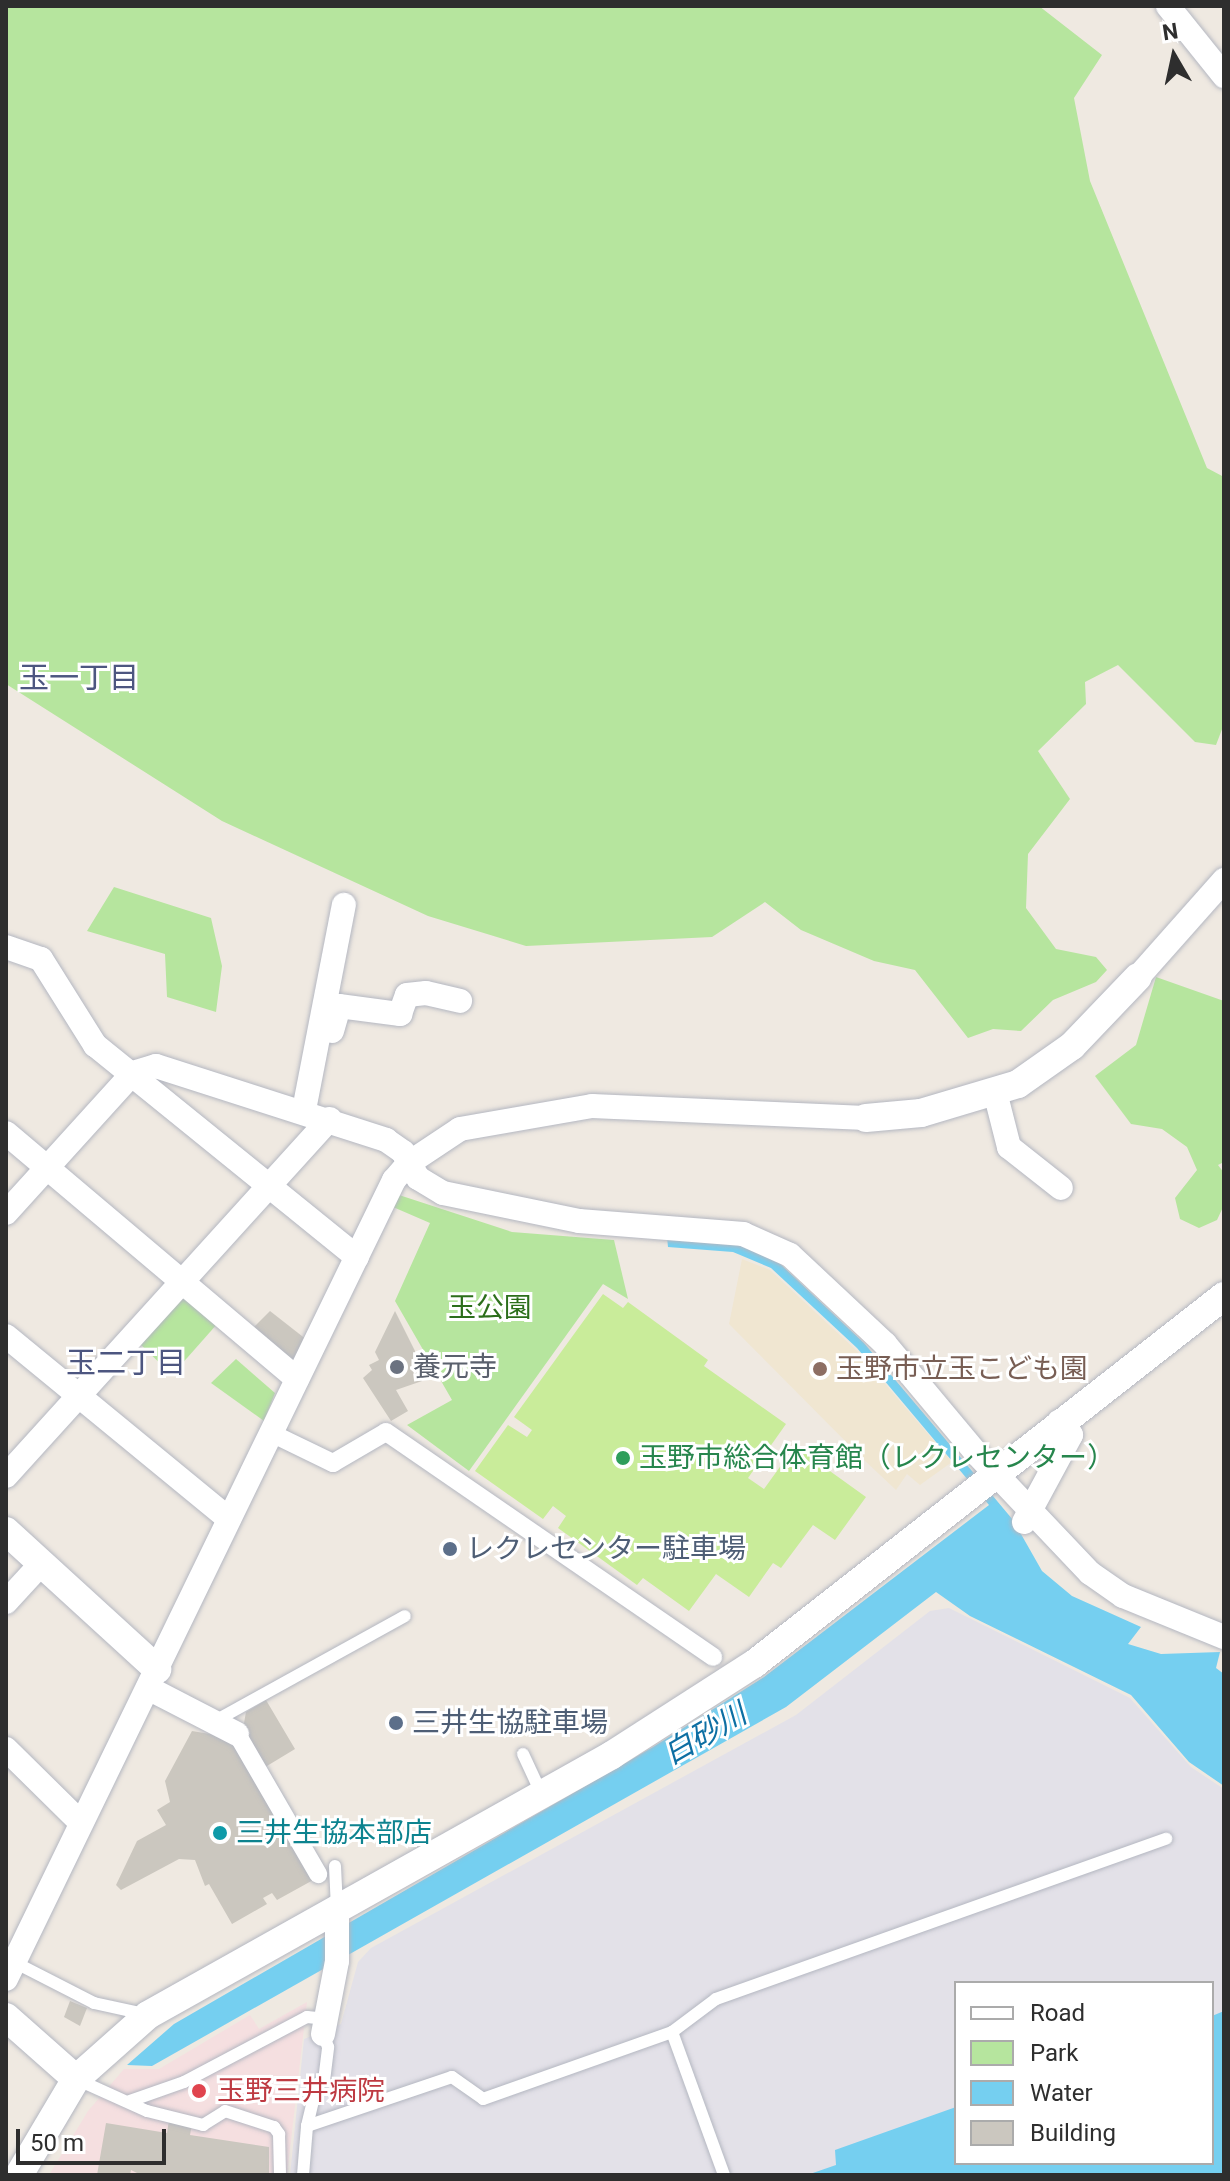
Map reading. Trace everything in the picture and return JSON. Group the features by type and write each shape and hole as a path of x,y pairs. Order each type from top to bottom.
{"street":[{"path":"1168,6 1224,76"},
{"path":"9,1966 153,1678 394,1180 409,1163 460,1129 592,1106 866,1118 921,1113 995,1092 1043,1069 1072,1046 1224,880"},
{"path":"304,1110 344,905"},
{"path":"6,947 41,959 95,1045 357,1257"},
{"path":"321,1035 330,1036 339,1006 400,1014 407,995 426,993 460,1001"},
{"path":"6,1213 133,1073 156,1066 304,1110 386,1140 409,1163 418,1178 443,1193 579,1221 706,1229 769,1244 790,1255 885,1344 984,1483 1090,1573 1123,1596 1224,1637"},
{"path":"995,1092 1009,1147 1061,1188"},
{"path":"6,1476 330,1119"},
{"path":"6,1133 297,1379"},
{"path":"19,2175 76,2079 148,2015 337,1917 754,1664 1059,1421 1224,1296"},
{"path":"6,1336 229,1519"},
{"path":"1027,1517 1071,1435 1059,1421"},
{"path":"271,1433 333,1463 386,1432 713,1657"},
{"path":"6,1531 153,1678 213,1722 237,1734 326,1870"},
{"path":"6,1602 41,1564"},
{"path":"6,1749 80,1822"},
{"path":"325,2026 337,1961 337,1917"},
{"path":"6,2017 76,2079"}],"lane":[{"path":"213,1722 405,1616"},
{"path":"523,1754 542,1795"},
{"path":"307,2126 452,2077 483,2099 672,2032 716,1999 1166,1839"},
{"path":"326,1870 337,1917"},
{"path":"9,1966 94,2003 148,2015"},
{"path":"130,2101 184,2082 307,2017 325,2026 328,2047 324,2081 317,2084 307,2126 303,2175"},
{"path":"672,2032 724,2175"},
{"path":"76,2079 147,2111 203,2125 225,2111 274,2127 279,2134 280,2175"}],"shaded area":[{"path":"742,1259 770,1270 857,1351 952,1462 920,1485 907,1474 896,1490 863,1459 729,1324"},
{"path":"949,1608 1130,1698 1191,1767 1224,1789 1224,2175 290,2175 304,2039 341,2024 358,1962 371,1948 796,1715 930,1611"},
{"name":"玉野三井病院","path":"307,2002 287,2175 49,2175 88,2111 124,2069 159,2069 250,2015 259,2029"}],"green space":[{"path":"6,6 1039,6 1102,55 1074,98 1090,181 1207,468 1224,477 1224,724 1216,745 1195,742 1118,665 1085,682 1086,704 1038,751 1070,799 1028,854 1026,908 1056,949 1096,957 1107,970 1096,982 1053,1000 1021,1031 993,1029 968,1038 915,970 874,961 801,930 765,902 712,937 526,946 428,916 222,821 6,684"},
{"path":"114,887 211,918 222,966 216,1012 167,997 165,954 87,931"},
{"path":"1156,977 1224,1001 1224,1162 1218,1165 1224,1173 1224,1205 1217,1220 1199,1228 1180,1219 1175,1198 1197,1170 1187,1147 1162,1129 1131,1124 1095,1076 1136,1045"},
{"name":"玉公園","path":"399,1195 512,1232 614,1240 628,1299 603,1284 469,1471 407,1425 452,1400 395,1301 430,1223 393,1207"},
{"path":"185,1292 218,1323 172,1375 139,1343"},
{"name":"玉野市総合体育館（レクレセンター）","path":"603,1294 623,1308 628,1302 708,1360 704,1366 786,1424 748,1478 764,1489 795,1446 866,1497 835,1540 813,1525 781,1568 773,1563 749,1597 716,1574 689,1611 643,1578 637,1585 558,1528 566,1516 553,1506 543,1519 475,1471 508,1425 527,1437 532,1430 514,1417"},
{"path":"236,1359 275,1393 264,1421 211,1383"}],"water":[{"name":"白砂川","path":"667,1237 735,1243 776,1260 864,1343 1013,1520 1042,1571 1072,1596 1141,1627 1128,1644 1161,1654 1220,1652 1216,1668 1224,1674 1224,1786 1189,1762 1131,1695 970,1616 936,1592 786,1707 152,2066 127,2065 174,2024 653,1747 764,1677 989,1505 857,1348 771,1268 733,1252 668,1247"},
{"path":"1224,2011 1224,2175 807,2175 836,2165 835,2150 954,2108 954,2165 1214,2165 1214,2015"}],"building":[{"path":"270,1311 307,1340 292,1364 252,1329"},
{"name":"養元寺","path":"395,1311 426,1373 419,1376 422,1381 396,1390 408,1411 391,1421 363,1378 372,1370 369,1365 379,1360 375,1352"},
{"name":"三井生協本部店","path":"266,1700 295,1749 262,1769 315,1879 277,1900 272,1893 263,1898 267,1904 232,1924 209,1884 205,1886 195,1860 179,1859 121,1890 116,1885 137,1841 166,1825 157,1810 170,1802 165,1781 192,1731 234,1738 242,1734 246,1712"},
{"path":"70,2001 87,2008 80,2026 64,2017"},
{"path":"169,2120 192,2124 190,2135 269,2147 269,2175 141,2175 131,2170 130,2175 97,2175 106,2123 167,2133"}],"place":[{"name":"養元寺","path":"397,1367"},
{"name":"玉野市立玉こども園","path":"820,1369"},
{"name":"玉野市総合体育館（レクレセンター）","path":"623,1458"},
{"name":"レクレセンター駐車場","path":"450,1549"},
{"name":"三井生協駐車場","path":"396,1723"},
{"name":"三井生協本部店","path":"220,1833"},
{"name":"玉野三井病院","path":"199,2091"}],"district":[{"name":"玉一丁目","path":"79,678"},
{"name":"玉二丁目","path":"126,1363"}]}
